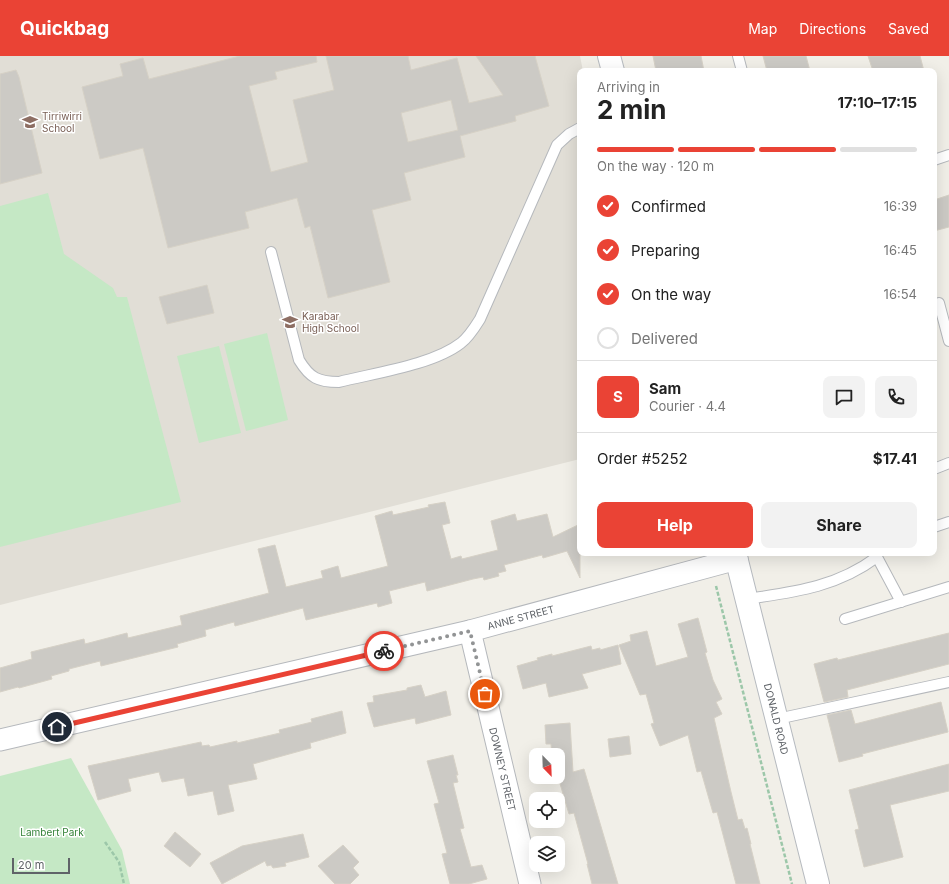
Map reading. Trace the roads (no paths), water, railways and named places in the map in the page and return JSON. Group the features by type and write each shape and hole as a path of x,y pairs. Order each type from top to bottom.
{"street":[{"path":"609,56 612,68"},
{"name":"DONALD ROAD","path":"736,556 818,884"},
{"name":"ANNE STREET","path":"0,740 470,631 736,556"},
{"name":"DOWNEY STREET","path":"470,631 530,884"}],"lane":[{"path":"738,56 741,68"},
{"path":"271,252 299,360 305,370 316,379 328,382 339,382 432,358 462,342 473,330 480,319 557,145 569,134 577,130"},
{"path":"937,159 949,155"},
{"path":"941,303 949,340"},
{"path":"937,468 949,463"},
{"path":"937,526 949,522"},
{"path":"747,599 803,591 821,586 852,573 877,556"},
{"path":"881,556 902,602"},
{"path":"845,619 949,587"},
{"path":"777,719 949,682"}],"place":[{"name":"Tirriwirri School","path":"30,122"},
{"name":"Karabar High School","path":"290,322"}],"park label":[{"name":"Lambert Park","path":"52,832"}]}
